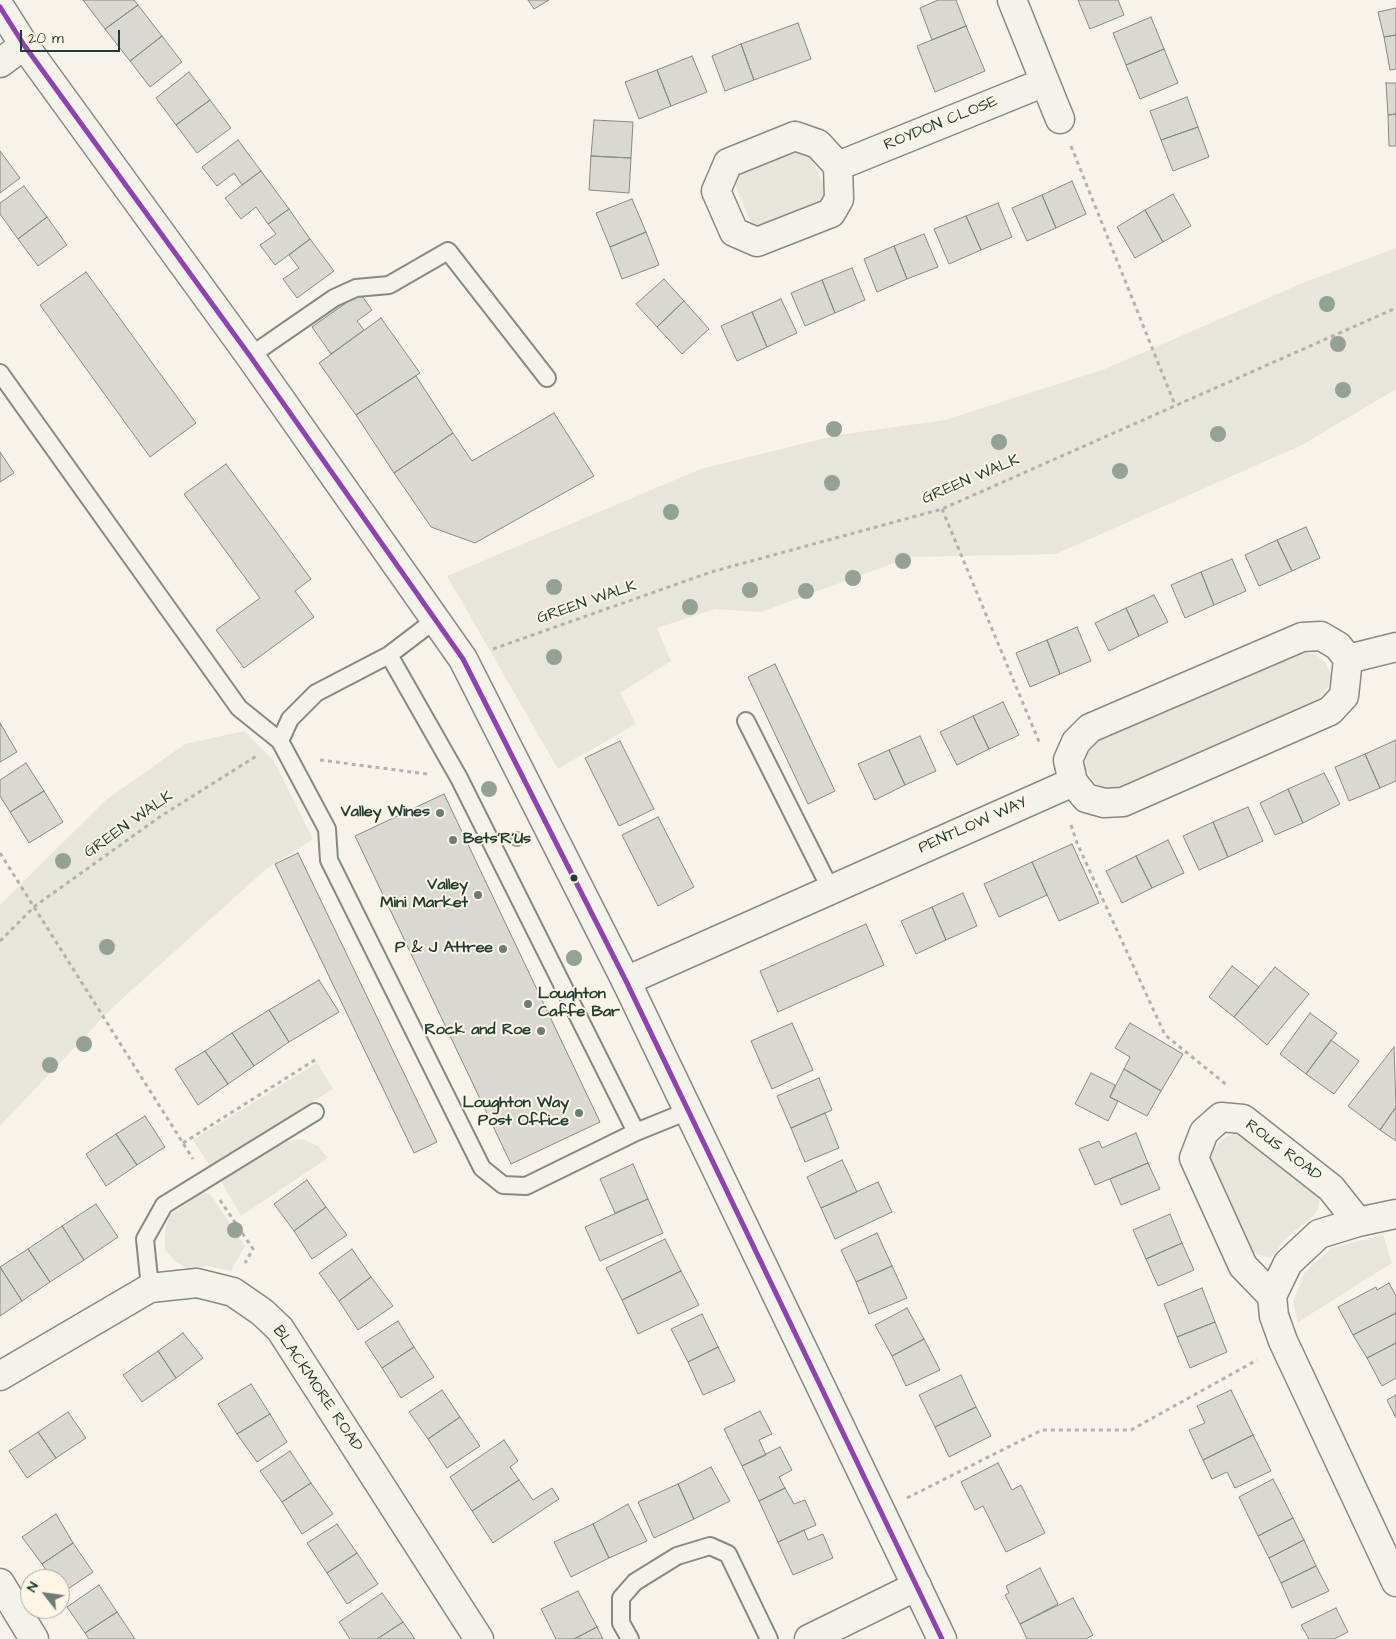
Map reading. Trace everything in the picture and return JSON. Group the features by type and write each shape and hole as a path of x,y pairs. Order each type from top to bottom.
{"street":[{"path":"1012,0 1060,119"},
{"path":"0,7 24,45 250,356 463,659 626,981 942,1639"},
{"path":"0,63 24,45"},
{"name":"ROYDON CLOSE","path":"838,166 1045,82"},
{"path":"795,136 818,144 838,166 839,200 832,213 756,242 734,232 716,191 728,163 795,136"},
{"path":"1321,636 1338,646 1348,659 1344,696 1330,711 1123,802 1104,803 1086,798 1066,785 1068,760 1076,742 1090,728 1302,637 1321,636"},
{"path":"1348,659 1396,647"},
{"name":"PENTLOW WAY","path":"626,981 830,888 1066,785"},
{"name":"ROUS ROAD","path":"1272,1296 1243,1266 1194,1158 1204,1132 1221,1117 1243,1119 1331,1188 1358,1222"},
{"path":"1396,1214 1358,1222 1319,1234 1288,1263 1272,1296 1274,1316 1283,1341 1396,1582"},
{"name":"BLACKMORE ROAD","path":"0,1376 150,1288 197,1283 233,1292 262,1312 280,1329 479,1639"},
{"path":"0,1583 34,1639"},
{"path":"809,1639 917,1586"}],"lane":[{"path":"250,356 334,298 356,288 389,285 448,251 547,378"},
{"path":"0,373 238,708 280,741 327,829 329,860 482,1168 503,1185 526,1186 636,1132 688,1110"},
{"path":"280,741 290,719 316,693 389,655 435,620"},
{"path":"389,655 459,778 636,1132"},
{"path":"746,721 830,888"},
{"path":"150,1288 145,1239 164,1205 315,1112"},
{"path":"630,1639 621,1623 620,1598 635,1582 677,1556 710,1546 728,1554 770,1639"}],"path":[{"path":"1060,119 1175,405"},
{"name":"GREEN WALK","path":"484,652 712,572 942,509 1396,308"},
{"path":"942,509 1066,785 1077,843 1164,1035 1234,1091 1234,1118"},
{"path":"280,741 310,758 429,774 438,769 446,786 459,778"},
{"name":"GREEN WALK","path":"0,941 35,906 161,816 280,741"},
{"path":"0,853 183,1143 253,1249"},
{"path":"183,1143 318,1058"},
{"path":"880,1512 1042,1430 1131,1430 1252,1363 1283,1341"}],"shaded area":[{"path":"790,150 809,152 826,191 824,197 820,202 764,226 754,224 750,221 735,184 735,175 742,169"},
{"path":"1396,248 1396,389 1302,445 1056,554 910,557 761,612 715,609 657,628 671,661 620,693 636,724 558,769 447,576 701,469 838,435 945,420 1105,369 1305,282"},
{"path":"1296,650 1317,655 1325,662 1331,674 1328,687 1320,698 1115,790 1103,788 1093,781 1085,767 1087,751 1096,741"},
{"path":"244,731 274,761 313,839 266,869 112,1008 0,1126 0,905 106,800 185,744"},
{"path":"317,1063 333,1089 210,1166 193,1140"},
{"path":"1236,1133 1247,1135 1315,1190 1320,1197 1318,1209 1313,1216 1285,1239 1271,1258 1250,1252 1211,1159 1214,1148 1225,1137"},
{"path":"302,1139 318,1146 328,1158 241,1216 220,1179 282,1142"},
{"path":"203,1192 210,1194 245,1246 231,1271 208,1266 188,1269 176,1262 165,1250 165,1229 170,1215"},
{"path":"1383,1235 1392,1263 1298,1322 1293,1302 1305,1272 1331,1248"}],"building":[{"path":"83,0 134,0 138,5 105,29"},
{"path":"528,0 549,0 534,9"},
{"path":"938,0 956,0 966,26 932,40 920,8"},
{"path":"1078,0 1118,0 1124,15 1090,29"},
{"path":"138,5 162,36 130,61 105,29"},
{"path":"1396,8 1396,35 1384,37 1378,12"},
{"path":"1151,17 1164,49 1126,65 1113,33"},
{"path":"798,23 811,59 754,80 741,44"},
{"path":"966,26 985,71 935,92 917,46"},
{"path":"1396,35 1396,69 1390,70 1384,37"},
{"path":"162,36 182,62 150,87 130,61"},
{"path":"741,44 754,80 725,91 712,56"},
{"path":"1164,49 1178,83 1140,99 1126,65"},
{"path":"692,56 707,92 671,106 657,70"},
{"path":"657,70 671,106 639,119 625,82"},
{"path":"189,72 210,100 176,125 156,98"},
{"path":"1386,83 1396,83 1396,114 1388,115"},
{"path":"1187,97 1198,127 1161,140 1150,111"},
{"path":"210,100 231,128 197,153 176,125"},
{"path":"1396,114 1396,146 1389,146 1388,115"},
{"path":"594,120 633,122 631,158 591,156"},
{"path":"1198,127 1209,157 1173,171 1161,140"},
{"path":"238,140 261,171 242,185 234,173 217,186 202,167"},
{"path":"0,151 20,178 0,193"},
{"path":"591,156 631,158 629,193 589,190"},
{"path":"261,171 289,209 268,224 256,207 241,219 225,198"},
{"path":"1072,181 1086,214 1056,228 1042,195"},
{"path":"24,186 47,217 18,239 0,214 0,203"},
{"path":"1173,194 1191,226 1163,242 1145,210"},
{"path":"1042,195 1056,228 1027,241 1012,208"},
{"path":"632,199 646,232 610,247 596,213"},
{"path":"998,203 1012,237 981,250 966,216"},
{"path":"289,209 310,239 275,265 260,245 276,234 268,224"},
{"path":"1145,210 1163,242 1135,258 1117,227"},
{"path":"966,216 981,250 949,264 934,229"},
{"path":"47,217 67,245 38,266 18,239"},
{"path":"646,232 659,265 622,279 610,247"},
{"path":"924,234 938,267 907,279 894,246"},
{"path":"310,239 334,271 297,298 283,279 299,268 289,255"},
{"path":"894,246 907,279 877,292 864,259"},
{"path":"852,268 865,300 835,313 822,280"},
{"path":"86,272 196,423 150,457 40,305"},
{"path":"664,279 684,301 657,327 636,304"},
{"path":"822,280 835,313 805,326 791,293"},
{"path":"360,293 372,310 357,321 364,330 331,354 312,327"},
{"path":"781,299 797,333 767,347 752,312"},
{"path":"684,301 709,329 682,354 657,327"},
{"path":"752,312 767,347 737,361 721,326"},
{"path":"381,318 420,373 356,415 319,363"},
{"path":"416,376 453,433 394,473 356,415"},
{"path":"554,413 594,476 475,543 431,527 394,473 453,433 472,461"},
{"path":"0,452 14,473 0,482"},
{"path":"226,464 311,579 295,591 314,617 244,668 216,630 260,598 184,494"},
{"path":"1306,527 1320,558 1292,571 1277,540"},
{"path":"1277,540 1292,571 1259,586 1245,555"},
{"path":"1232,559 1246,591 1214,605 1201,572"},
{"path":"1201,572 1214,605 1185,618 1171,585"},
{"path":"1154,595 1168,622 1139,636 1126,608"},
{"path":"1126,608 1139,636 1109,651 1095,623"},
{"path":"1077,627 1091,661 1060,674 1047,640"},
{"path":"1047,640 1060,674 1030,687 1016,653"},
{"path":"775,664 835,791 808,804 748,677"},
{"path":"1003,702 1019,735 989,749 973,716"},
{"path":"973,716 989,749 957,765 940,732"},
{"path":"0,723 17,752 0,762"},
{"path":"920,736 936,771 905,785 889,750"},
{"path":"1396,740 1396,781 1380,788 1365,754"},
{"path":"620,741 654,809 619,826 585,758"},
{"path":"889,750 905,785 875,800 858,764"},
{"path":"1365,754 1380,788 1349,801 1335,767"},
{"path":"26,763 44,791 10,812 0,796 0,780"},
{"path":"1324,773 1340,804 1303,823 1288,789"},
{"path":"1288,789 1303,823 1275,835 1260,803"},
{"path":"44,791 63,822 29,843 10,812"},
{"path":"444,794 600,1122 511,1164 355,836"},
{"path":"1248,807 1263,841 1228,857 1213,822"},
{"path":"658,817 694,887 658,906 622,835"},
{"path":"1213,822 1228,857 1199,870 1183,836"},
{"path":"1168,840 1184,873 1152,888 1136,856"},
{"path":"1072,844 1099,903 1059,921 1032,862"},
{"path":"298,853 437,1142 414,1153 275,864"},
{"path":"1136,856 1152,888 1122,903 1106,871"},
{"path":"1032,862 1047,895 999,917 984,884"},
{"path":"963,893 977,926 946,940 932,907"},
{"path":"932,907 946,940 916,954 901,921"},
{"path":"866,924 884,965 778,1012 760,971"},
{"path":"1232,966 1259,987 1234,1017 1209,997"},
{"path":"1275,967 1309,994 1267,1045 1234,1017"},
{"path":"319,980 339,1012 289,1042 269,1010"},
{"path":"269,1010 289,1042 254,1066 232,1033"},
{"path":"1310,1013 1337,1033 1306,1074 1280,1054"},
{"path":"792,1023 813,1070 772,1089 751,1041"},
{"path":"1130,1023 1183,1054 1161,1091 1124,1069 1130,1057 1115,1048"},
{"path":"232,1033 254,1066 228,1084 205,1051"},
{"path":"1331,1040 1359,1061 1334,1094 1306,1074"},
{"path":"1394,1047 1396,1107 1380,1130 1348,1106"},
{"path":"205,1051 228,1084 198,1105 175,1069"},
{"path":"1124,1069 1161,1091 1147,1116 1110,1097"},
{"path":"1091,1073 1115,1085 1110,1097 1118,1101 1108,1121 1075,1104"},
{"path":"819,1078 832,1110 791,1128 777,1096"},
{"path":"1396,1107 1396,1141 1380,1130"},
{"path":"825,1113 839,1148 805,1162 791,1128"},
{"path":"145,1116 165,1147 137,1165 116,1134"},
{"path":"1136,1133 1148,1163 1095,1185 1079,1149 1099,1141 1102,1148"},
{"path":"116,1134 137,1165 106,1186 86,1154"},
{"path":"842,1160 857,1192 821,1208 807,1177"},
{"path":"1148,1163 1160,1189 1121,1205 1110,1179"},
{"path":"633,1164 648,1199 615,1213 600,1179"},
{"path":"307,1180 326,1207 294,1231 274,1204"},
{"path":"878,1182 892,1212 835,1239 821,1208"},
{"path":"648,1199 663,1233 600,1261 585,1227"},
{"path":"96,1204 118,1237 84,1260 62,1226"},
{"path":"326,1207 347,1235 312,1259 294,1231"},
{"path":"1170,1214 1182,1243 1146,1259 1133,1230"},
{"path":"62,1226 84,1260 50,1282 28,1249"},
{"path":"877,1233 892,1266 856,1282 841,1250"},
{"path":"665,1239 681,1271 622,1300 606,1268"},
{"path":"1182,1243 1194,1270 1158,1286 1146,1259"},
{"path":"28,1249 50,1282 22,1301 0,1267"},
{"path":"352,1249 371,1277 339,1301 319,1273"},
{"path":"892,1266 907,1298 869,1314 856,1282"},
{"path":"0,1267 22,1301 0,1316"},
{"path":"681,1271 699,1305 638,1334 622,1300"},
{"path":"371,1277 393,1306 358,1330 339,1301"},
{"path":"1389,1283 1396,1296 1396,1313 1353,1335 1338,1307 1376,1287 1377,1290"},
{"path":"1202,1288 1215,1322 1177,1337 1164,1304"},
{"path":"907,1308 924,1339 892,1356 875,1325"},
{"path":"1396,1313 1396,1343 1367,1358 1353,1335"},
{"path":"702,1314 718,1347 688,1362 671,1329"},
{"path":"398,1321 414,1347 382,1368 365,1342"},
{"path":"1215,1322 1227,1352 1190,1368 1177,1337"},
{"path":"183,1333 203,1358 176,1378 158,1351"},
{"path":"924,1339 940,1370 906,1386 892,1356"},
{"path":"1396,1343 1396,1378 1382,1386 1367,1358"},
{"path":"414,1347 434,1377 401,1398 382,1368"},
{"path":"718,1347 735,1381 703,1395 688,1362"},
{"path":"158,1351 176,1378 142,1402 123,1375"},
{"path":"961,1375 976,1407 935,1427 919,1395"},
{"path":"251,1384 270,1414 237,1434 218,1404"},
{"path":"442,1390 460,1417 428,1439 409,1412"},
{"path":"1231,1390 1253,1435 1203,1460 1189,1430 1205,1423 1197,1406"},
{"path":"1396,1395 1396,1418 1387,1400"},
{"path":"976,1407 991,1436 949,1457 935,1427"},
{"path":"760,1411 772,1434 759,1440 766,1455 742,1466 724,1429"},
{"path":"68,1412 86,1438 56,1458 38,1432"},
{"path":"270,1414 287,1442 257,1462 237,1434"},
{"path":"460,1417 480,1446 447,1468 428,1439"},
{"path":"38,1432 56,1458 27,1478 9,1451"},
{"path":"1253,1435 1271,1471 1235,1488 1227,1472 1212,1479 1203,1460"},
{"path":"504,1440 518,1461 510,1467 519,1480 472,1511 450,1477"},
{"path":"780,1447 792,1470 779,1477 785,1488 759,1501 742,1466"},
{"path":"290,1451 311,1483 282,1502 260,1471"},
{"path":"998,1463 1012,1490 1021,1485 1045,1533 1006,1552 983,1506 975,1510 961,1482"},
{"path":"711,1467 730,1501 694,1519 678,1484"},
{"path":"1273,1479 1293,1518 1258,1536 1239,1497"},
{"path":"519,1480 533,1500 552,1488 559,1499 493,1543 472,1511"},
{"path":"311,1483 333,1514 302,1534 282,1502"},
{"path":"678,1484 694,1519 654,1538 638,1502"},
{"path":"785,1488 794,1504 805,1500 816,1525 778,1542 759,1501"},
{"path":"628,1504 647,1541 609,1558 593,1524"},
{"path":"56,1514 73,1543 42,1564 22,1537"},
{"path":"1293,1518 1304,1540 1269,1558 1258,1536"},
{"path":"337,1524 357,1553 327,1573 307,1543"},
{"path":"593,1524 609,1558 571,1577 554,1542"},
{"path":"804,1530 808,1540 823,1534 833,1558 793,1575 778,1542"},
{"path":"1304,1540 1316,1566 1281,1583 1269,1558"},
{"path":"73,1543 93,1572 70,1588 70,1569 45,1569 42,1564"},
{"path":"357,1553 378,1584 347,1604 327,1573"},
{"path":"1316,1566 1329,1591 1292,1608 1281,1583"},
{"path":"1040,1568 1058,1604 1020,1624 1005,1595 1009,1593 1006,1586"},
{"path":"99,1585 117,1612 85,1633 70,1611 70,1605"},
{"path":"578,1591 597,1627 574,1639 556,1639 541,1609"},
{"path":"382,1593 403,1622 377,1639 350,1639 339,1622"},
{"path":"1073,1598 1093,1635 1086,1639 1027,1639 1020,1624"},
{"path":"1336,1608 1348,1632 1334,1639 1309,1639 1301,1625"},
{"path":"117,1612 135,1639 89,1639 85,1633"},
{"path":"403,1622 415,1639 377,1639"},
{"path":"597,1627 603,1639 574,1639"}],"transit line":[{"path":"0,7 24,45 250,356 463,659 626,981 942,1639"}],"place":[{"name":"Valley Wines","path":"440,813"},
{"name":"Bets'R'Us","path":"453,840"},
{"name":"Valley Mini Market","path":"478,895"},
{"name":"P & J Attree","path":"503,949"},
{"name":"Loughton Caffe Bar","path":"528,1004"},
{"name":"Rock and Roe","path":"541,1031"},
{"name":"Loughton Way Post Office","path":"579,1113"}]}
